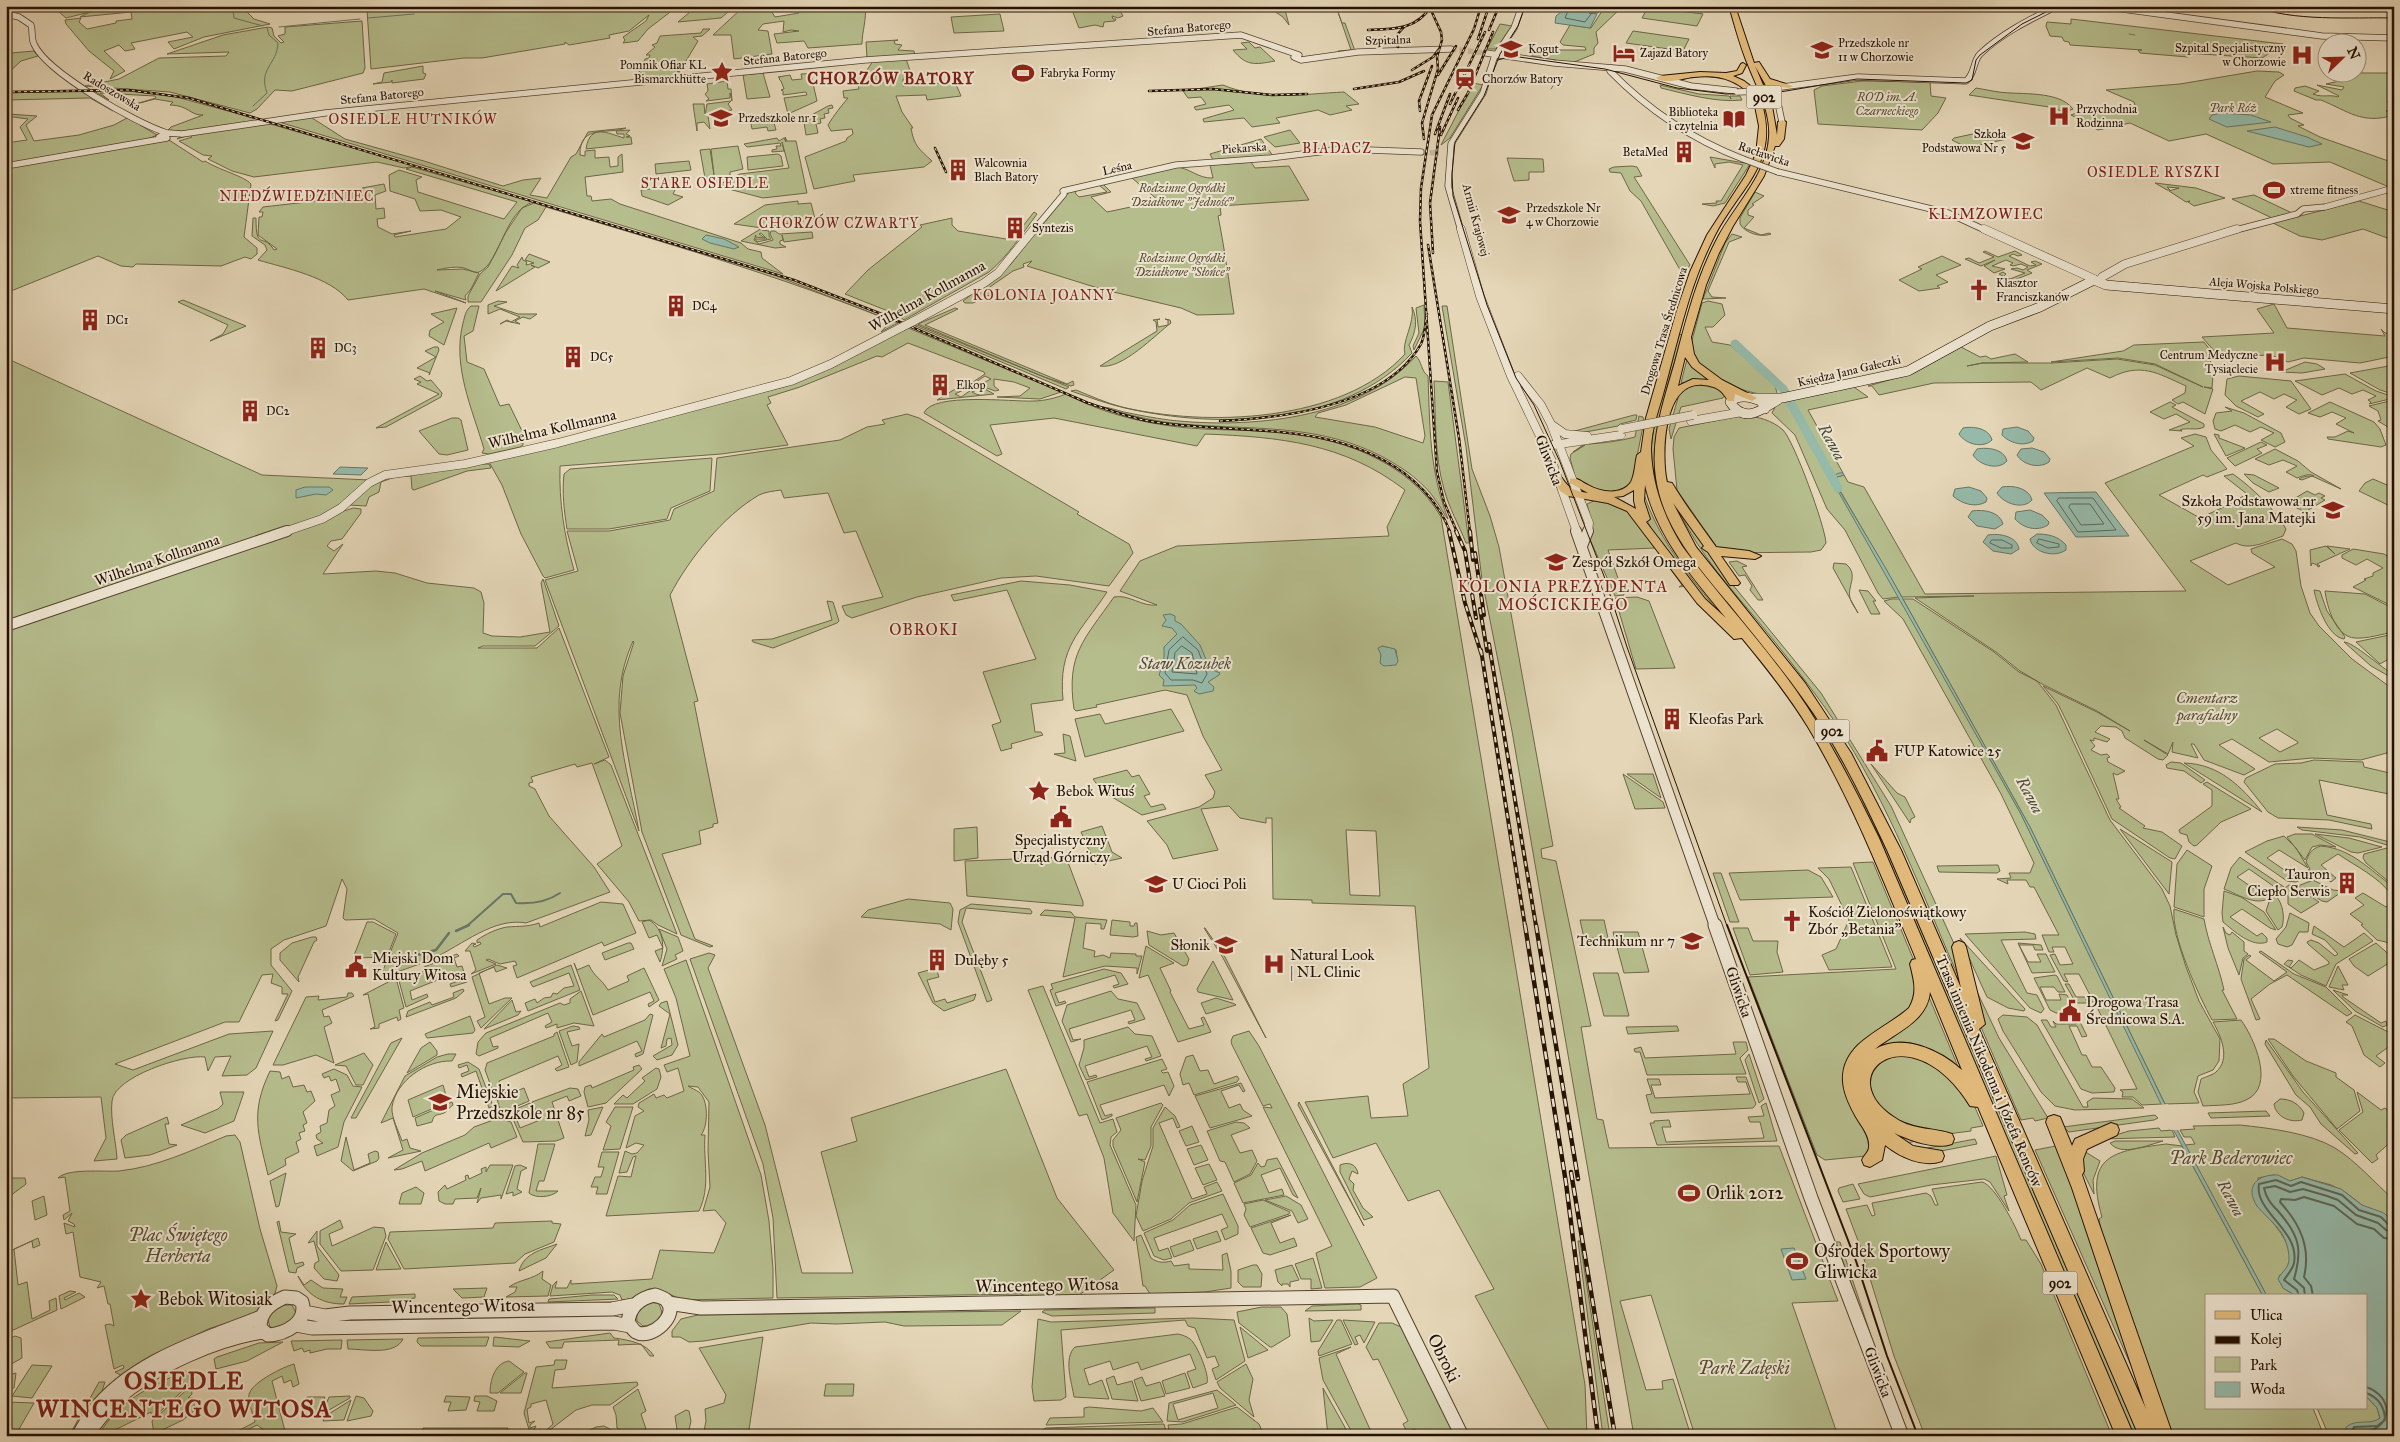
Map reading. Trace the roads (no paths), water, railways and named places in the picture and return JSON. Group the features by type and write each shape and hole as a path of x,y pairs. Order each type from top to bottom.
{"main road":[{"name":"Drogowa Trasa Średnicowa","path":"1639,470 1681,311 1699,260 1712,233 1754,168 1764,140 1764,124 1725,6"},
{"name":"Drogowa Trasa Średnicowa","path":"1662,433 1686,337 1710,262 1734,216 1763,170 1771,150 1773,136 1770,113 1732,6"},
{"path":"1737,23 1739,6"},
{"path":"1745,47 1768,80 1776,85 1789,86"},
{"path":"1674,83 1694,75 1737,74 1743,65"},
{"path":"1718,75 1740,81 1754,93"},
{"path":"1660,78 1684,79 1691,86"},
{"path":"1768,80 1770,90"},
{"path":"1771,150 1780,139 1782,122"},
{"name":"Księdza Jana Gałeczki","path":"1730,401 1740,397 1782,398 1794,396 1908,371 1987,328 2044,305 2082,286 2102,280"},
{"name":"Aleja Wojska Polskiego","path":"2102,280 2132,287 2394,309"},
{"path":"1669,400 1683,386 1697,382 1721,387 1730,393 1730,401 1734,408 1742,412 1756,413 1765,408 1762,403 1716,379 1696,365 1690,355 1686,337"},
{"name":"Księdza Jana Gałeczki","path":"1765,408 1782,398"},
{"name":"Trasa imienia Nikodema i Józefa Renców","path":"1662,433 1659,461 1665,496 1685,538 1712,576 1794,676 1845,753 1894,850 2148,1436"},
{"name":"Trasa imienia Nikodema i Józefa Renców","path":"1646,446 1649,484 1655,504 1667,530 1694,570 1768,662 1810,722 1837,767 1872,838 2125,1436"},
{"path":"1659,461 1671,492 1734,583"},
{"path":"1574,481 1583,489 1592,493 1616,493 1632,486 1639,470"},
{"path":"1639,470 1640,508 1658,541"},
{"path":"1558,480 1568,492 1581,501 1596,498 1611,500 1628,507 1658,541 1701,601 1752,650 1768,662"},
{"path":"1708,548 1720,554 1748,554 1755,556"},
{"path":"1870,1160 1876,1155 1878,1141 1852,1092 1850,1083 1854,1062 1867,1046 1915,1013 1924,998 1922,978 1916,960 1909,925"},
{"path":"1959,947 1973,1013 1982,1038 1984,1058"},
{"path":"1946,1139 1905,1131 1889,1122 1878,1112 1868,1100 1863,1080 1864,1070 1870,1061 1882,1053 1897,1050 1915,1051 1938,1060 1954,1071 1967,1086 1995,1129"},
{"path":"1862,1112 1902,1150 1918,1156 1936,1156"},
{"path":"2054,1122 2062,1139 2073,1175 2080,1188"},
{"path":"2111,1130 2086,1140 2079,1146 2075,1159 2080,1188 2164,1436"}],"street":[{"path":"1770,90 1814,82 1865,77 1966,81 1970,78 1979,55 2017,26 2057,6"},
{"path":"2100,6 2318,35 2394,38"},
{"name":"Radoszowska","path":"6,14 28,22 32,27 36,47 79,86 149,126 162,136"},
{"name":"Armii Krajowej","path":"1511,376 1484,301 1451,171 1453,144 1483,93 1490,67 1514,32 1522,14"},
{"name":"Szpitalna","path":"1247,35 1301,57 1362,52 1450,49"},
{"name":"Stefana Batorego","path":"162,136 318,114 865,60 1247,35"},
{"path":"1486,53 1554,63 1632,70 1674,83 1736,91"},
{"path":"1613,68 1709,91 1770,90 1814,82"},
{"name":"Racławicka","path":"1613,68 1610,71 1629,92 1670,124 1704,144 1778,172 1939,210 2102,280"},
{"path":"1770,90 1778,103 1782,122"},
{"path":"6,166 132,144 162,136"},
{"path":"1451,171 1443,168 1443,153 1446,145 1453,144"},
{"name":"Piekarska","path":"1176,164 1270,158 1330,149 1338,151 1344,149 1421,152"},
{"name":"Leśna","path":"1063,191 1176,164"},
{"name":"Księdza Jana Gałeczki","path":"2102,280 2111,270 2131,262 2219,234 2394,188"},
{"name":"Wilhelma Kollmanna","path":"6,626 322,519 341,508 366,485 385,475 465,464 579,438 791,382 831,364 984,283 998,272 1046,218 1064,194 1063,191"},
{"name":"Armii Krajowej","path":"1484,301 1518,377 1526,388"},
{"name":"Gliwicka","path":"1511,376 1545,446 1558,480 1811,1198 1902,1436"},
{"name":"Gliwicka","path":"1526,388 1534,396 1551,424 1568,462 1590,527 1582,546"},
{"path":"1692,418 1724,409 1730,401"},
{"path":"1559,445 1588,436 1621,432 1692,418 1742,412"},
{"path":"1551,424 1557,431 1565,434 1588,436"},
{"path":"1568,462 1569,453 1574,448 1621,432"},
{"path":"1545,446 1599,439"},
{"path":"654,1295 665,1299 668,1310 662,1326 647,1334 634,1331 630,1326 628,1317 634,1305 642,1298 654,1295"},
{"name":"Wincentego Witosa","path":"668,1310 682,1312 701,1308 1393,1296"},
{"name":"Obroki","path":"1393,1296 1462,1436"},
{"path":"86,1436 109,1408 141,1383 172,1366 237,1337 263,1332 275,1336 290,1330 296,1325 304,1312 304,1306 298,1298 285,1297 268,1307 259,1323 263,1332"},
{"name":"Wincentego Witosa","path":"304,1312 326,1316 350,1313 612,1309 634,1305"},
{"path":"78,1436 90,1414 102,1400 137,1374 203,1341 261,1317"},
{"name":"Wincentego Witosa","path":"296,1325 312,1328 614,1322 630,1326"}],"water":[{"path":"1568,6 1582,6 1579,11 1581,12 1584,6 1602,8 1598,13 1589,13 1597,14 1590,28 1555,23 1556,16"},
{"path":"2222,113 2251,115 2271,122 2227,127 2209,119 2212,115"},
{"path":"2275,127 2322,144 2309,147 2247,131"},
{"path":"706,235 724,239 739,247 734,249 710,243 702,239"},
{"path":"1971,427 1984,430 1992,440 1979,445 1970,443 1959,434 1963,428"},
{"path":"2017,427 2028,431 2034,438 2033,441 2025,444 2017,443 2002,435 2003,429"},
{"path":"1986,448 1999,451 2007,461 1999,466 1984,464 1973,455 1977,449"},
{"path":"2032,448 2044,452 2050,459 2049,462 2041,465 2032,465 2023,461 2017,455 2021,449"},
{"path":"340,467 368,468 361,475 333,474"},
{"path":"1843,473 1844,475 1837,477 1835,483 1885,567 2030,827 2178,1131 2266,1294 2262,1294 2174,1131 2021,814 1830,477"},
{"path":"305,487 329,487 333,490 326,495 316,494 296,498 296,490"},
{"path":"1969,487 1981,491 1987,498 1986,502 1977,505 1969,504 1953,496 1955,489"},
{"path":"2002,487 2020,488 2028,493 2032,500 2024,505 2009,503 1997,493"},
{"path":"2096,492 2129,536 2076,537 2044,493"},
{"path":"2030,510 2042,515 2049,522 2048,525 2035,529 2022,525 2015,519 2016,512"},
{"path":"1972,511 1991,512 1999,517 2003,524 1995,529 1977,526 1968,517"},
{"path":"2037,534 2056,538 2066,545 2066,550 2056,554 2040,551 2035,548 2030,539"},
{"path":"1988,535 2007,536 2015,541 2019,549 2011,554 1993,551 1983,542"},
{"name":"Staw Kozubek","path":"1170,614 1175,616 1175,621 1181,624 1200,645 1210,669 1220,673 1208,682 1214,687 1213,691 1199,694 1194,691 1197,688 1195,685 1163,686 1164,680 1159,675 1164,661 1164,647 1177,634 1172,628 1162,626 1166,620 1163,615"},
{"path":"1382,646 1395,649 1398,661 1396,665 1384,666 1380,663 1381,655 1378,648"},
{"path":"2278,1175 2290,1181 2302,1177 2341,1189 2362,1205 2384,1213 2394,1223 2394,1436 2346,1436 2346,1427 2350,1424 2372,1422 2380,1418 2377,1408 2368,1398 2368,1294 2293,1294 2283,1288 2278,1279 2289,1262 2287,1245 2278,1228 2257,1206 2252,1193 2255,1183 2259,1179"},
{"path":"1794,1248 1806,1279 1792,1280 1781,1249"}],"waterway":[{"path":"236,6 233,10 234,18 263,26"},
{"path":"368,18 414,14"},
{"path":"279,27 360,19"},
{"path":"253,106 267,93 265,85 266,72 277,50 278,43 269,35 267,28"},
{"path":"2129,34 2135,35"},
{"name":"Rawa","path":"1735,344 1783,389 1838,488"},
{"path":"467,926 503,894 511,894 516,903 533,903 560,893"},
{"path":"456,931 467,926"},
{"path":"417,955 436,950 449,933"}],"tunnel":[{"path":"1451,49 1486,53"},
{"path":"1421,152 1439,153"}],"tram line":[{"path":"1525,6 1518,26 1500,54 1484,96 1455,142 1452,174 1453,196 1487,305 1516,378 1534,405 1560,462 1604,576 1627,647 1727,926"},
{"path":"1498,60 1512,56 1605,69 1677,88 1726,94 1774,93 1857,79 1966,83 1972,80 1976,60 1980,55 2022,24 2058,6"},
{"path":"2253,6 2269,11 2304,17 2394,18"},
{"path":"1727,925 1856,1261 1887,1356 1918,1436"}],"railway":[{"path":"1404,27 1419,20 1431,6"},
{"path":"1427,317 1420,221 1421,188 1432,115 1474,29 1481,6"},
{"path":"1478,39 1489,6"},
{"path":"1489,30 1499,6"},
{"path":"1424,139 1422,123 1438,69 1437,57 1442,40 1441,32 1430,8"},
{"path":"1368,30 1404,27"},
{"path":"1398,47 1395,37 1404,27"},
{"path":"1450,104 1485,32"},
{"path":"1458,110 1468,93 1493,32"},
{"path":"1438,75 1456,46"},
{"path":"1412,70 1433,57 1439,49"},
{"path":"1420,111 1419,101 1432,66"},
{"path":"1354,89 1399,82 1424,71"},
{"path":"1149,91 1213,89 1272,95 1307,94"},
{"path":"6,92 128,90 189,98 794,280 879,313 1088,403 1124,415 1161,423 1318,437 1348,445 1377,456 1412,479 1437,507 1450,532"},
{"path":"1435,134 1450,94"},
{"path":"1441,135 1458,98"},
{"path":"1433,253 1430,203 1440,127"},
{"path":"935,148 946,172"},
{"path":"1428,245 1459,438 1470,532"},
{"path":"1220,421 1302,412 1331,405 1359,395 1384,382 1405,365 1421,344 1427,317"},
{"path":"1427,317 1437,472 1444,502 1457,532"},
{"path":"1449,531 1465,603 1482,656"},
{"path":"1456,531 1465,551 1476,618"},
{"path":"1470,531 1473,560"},
{"path":"1475,553 1484,615"},
{"path":"1480,609 1487,651"},
{"path":"1489,644 1536,926"},
{"path":"1481,650 1482,656"},
{"path":"1482,656 1525,926"},
{"path":"1525,925 1566,1183 1598,1436"},
{"path":"1536,925 1578,1179"},
{"path":"1571,1172 1615,1436"}],"place":[{"name":"Kogut","path":"1511,49"},
{"name":"Przedszkole nr 11 w Chorzowie","path":"1822,50"},
{"name":"Zajazd Batory","path":"1624,53"},
{"name":"Szpital Specjalistyczny w Chorzowie","path":"2302,55"},
{"name":"Pomnik Ofiar KL Bismarckhütte","path":"722,72"},
{"name":"Fabryka Formy","path":"1023,73"},
{"name":"Chorzów Batory","path":"1465,79"},
{"name":"Przychodnia Rodzinna","path":"2059,116"},
{"name":"Przedszkole nr 1","path":"721,118"},
{"name":"Biblioteka i czytelnia","path":"1734,119"},
{"name":"Szkoła Podstawowa Nr 5","path":"2023,141"},
{"name":"BetaMed","path":"1684,152"},
{"name":"Walcownia Blach Batory","path":"958,170"},
{"name":"xtreme fitness","path":"2274,190"},
{"name":"Przedszkole Nr 4 w Chorzowie","path":"1509,215"},
{"name":"Syntezis","path":"1015,228"},
{"name":"Klasztor Franciszkanów","path":"1979,290"},
{"name":"DC4","path":"676,306"},
{"name":"DC1","path":"90,320"},
{"name":"DC3","path":"318,348"},
{"name":"DC5","path":"573,357"},
{"name":"Centrum Medyczne Tysiąclecie","path":"2275,362"},
{"name":"Elkop","path":"940,385"},
{"name":"DC2","path":"250,411"},
{"name":"Szkoła Podstawowa nr 59 im. Jana Matejki","path":"2333,510"},
{"name":"Zespół Szkół Omega","path":"1556,562"},
{"name":"Kleofas Park","path":"1672,719"},
{"name":"FUP Katowice 25","path":"1877,751"},
{"name":"Bebok Wituś","path":"1039,791"},
{"name":"Specjalistyczny Urząd Górniczy","path":"1061,817"},
{"name":"Tauron Ciepło Serwis","path":"2347,883"},
{"name":"U Cioci Poli","path":"1156,884"},
{"name":"Kościół Zielonoświątkowy Zbór „Betania”","path":"1792,921"},
{"name":"Technikum nr 7","path":"1692,941"},
{"name":"Słonik","path":"1226,945"},
{"name":"Dulęby 5","path":"937,960"},
{"name":"Natural Look | NL Clinic","path":"1274,964"},
{"name":"Miejski Dom Kultury Witosa","path":"356,967"},
{"name":"Drogowa Trasa Średnicowa S.A.","path":"2070,1011"},
{"name":"Miejskie Przedszkole nr 85","path":"440,1102"},
{"name":"Orlik 2012","path":"1689,1193"},
{"name":"Ośrodek Sportowy Gliwicka","path":"1797,1261"},
{"name":"Bebok Witosiak","path":"141,1299"}],"district":[{"name":"CHORZÓW BATORY","path":"891,78"},
{"name":"OSIEDLE HUTNIKÓW","path":"413,119"},
{"name":"BIADACZ","path":"1337,148"},
{"name":"OSIEDLE RYSZKI","path":"2154,172"},
{"name":"STARE OSIEDLE","path":"705,183"},
{"name":"NIEDŹWIEDZINIEC","path":"297,196"},
{"name":"KLIMZOWIEC","path":"1986,214"},
{"name":"CHORZÓW CZWARTY","path":"839,223"},
{"name":"KOLONIA JOANNY","path":"1044,295"},
{"name":"KOLONIA PREZYDENTA MOŚCICKIEGO","path":"1563,595"},
{"name":"OBROKI","path":"924,629"},
{"name":"OSIEDLE WINCENTEGO WITOSA","path":"184,1395"}],"park label":[{"name":"ROD im. A. Czarneckiego","path":"1887,104"},
{"name":"Park Róż","path":"2233,108"},
{"name":"Rodzinne Ogródki Działkowe \"Jedność\"","path":"1182,195"},
{"name":"Rodzinne Ogródki Działkowe \"Słońce\"","path":"1182,265"},
{"name":"Cmentarz parafialny","path":"2207,706"},
{"name":"Park Bederowiec","path":"2231,1158"},
{"name":"Plac Świętego Herberta","path":"178,1245"},
{"name":"Park Załęski","path":"1744,1368"}]}
